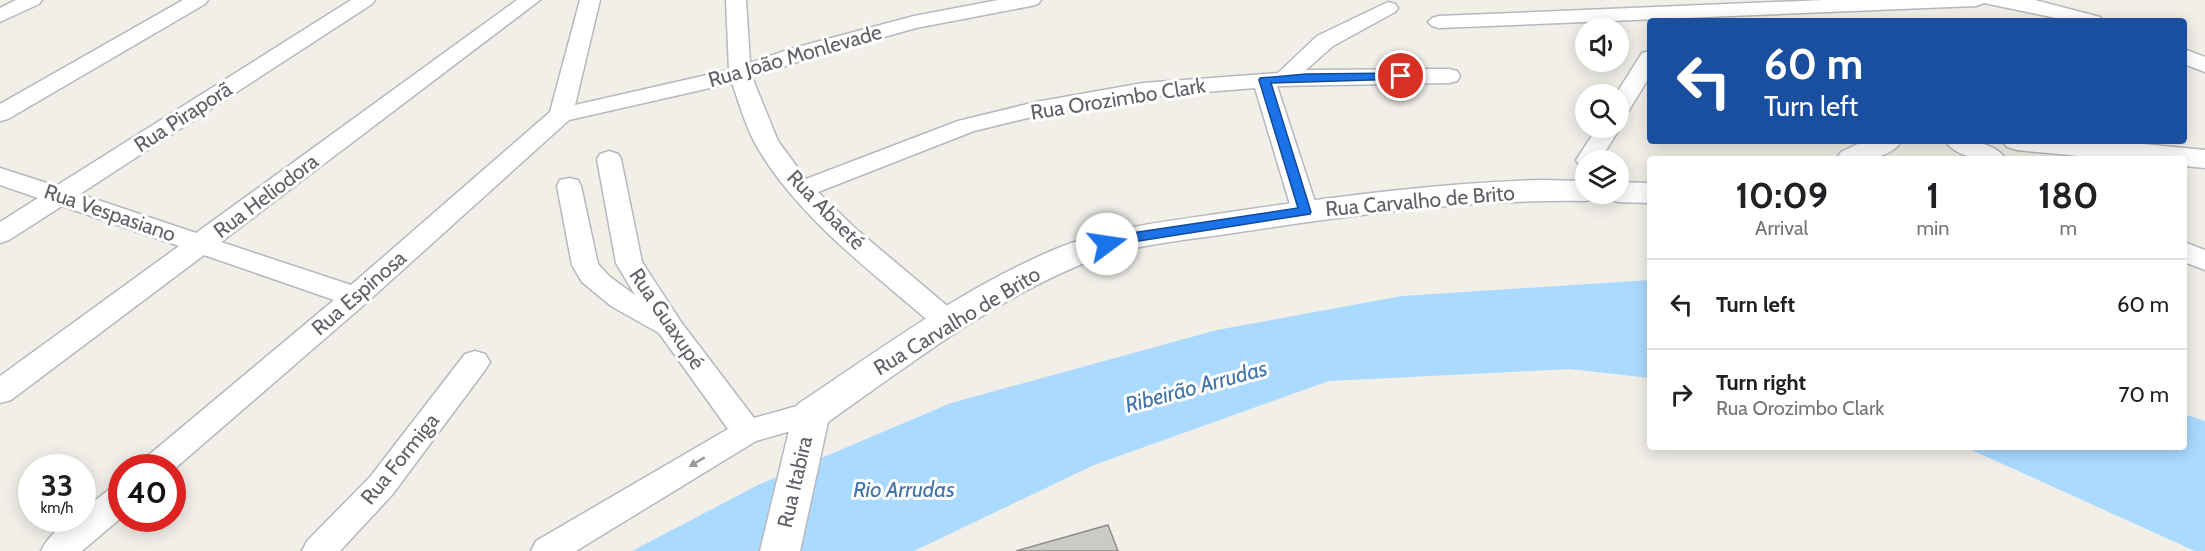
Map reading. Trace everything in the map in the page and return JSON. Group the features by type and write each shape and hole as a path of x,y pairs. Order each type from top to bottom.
{"street":[{"path":"0,16 32,0"},
{"path":"0,114 198,0"},
{"name":"Rua Piraporã","path":"0,234 365,0"},
{"name":"Rua Heliodora","path":"0,392 530,0"},
{"path":"561,115 590,0"},
{"name":"Rua Abaeté","path":"736,0 740,74 766,142 801,190 847,234 948,322"},
{"name":"Rua João Monlevade","path":"561,115 740,74 798,54 914,22 1031,0"},
{"path":"1438,22 1675,16 1977,0"},
{"path":"1993,0 2047,8 2082,18"},
{"path":"1305,212 1274,80 1325,40 1388,8"},
{"path":"2187,57 2205,65"},
{"path":"1629,92 1647,63"},
{"name":"Rua Orozimbo Clark","path":"801,190 966,126 1036,109 1143,90 1274,80 1449,76"},
{"name":"Rua Espinosa","path":"171,454 355,297 561,115"},
{"path":"1857,156 1881,144"},
{"path":"1963,144 1988,156"},
{"path":"2048,144 2174,156"},
{"path":"2187,157 2205,159"},
{"name":"Rua Guaxupé","path":"609,159 629,263 671,329 747,432"},
{"name":"Rua Vespasiano","path":"0,176 355,297"},
{"name":"Rua Carvalho de Brito","path":"548,551 747,432 811,414 948,322 1007,286 1071,255 1125,239 1305,212 1575,177"},
{"path":"568,186 585,265 592,277 609,291 671,329"},
{"path":"1629,192 1647,193"},
{"path":"2187,252 2205,261"},
{"name":"Rua Formiga","path":"319,551 381,486 475,362"},
{"name":"Rua Itabira","path":"780,551 811,414"},
{"path":"58,551 108,509"}],"water":[{"name":"Rio Arrudas","path":"1647,280 1647,378 1570,369 1329,381 1094,465 914,551 632,551 758,485 951,403 1217,330 1402,296"},
{"path":"2187,415 2205,421 2205,551 2195,551 1972,450 2187,450"}],"building":[{"path":"1108,525 1118,551 1016,551"}],"route":[{"path":"1107,244 1125,239 1305,212 1264,80 1401,76"}],"water label":[{"name":"Ribeirão Arrudas","path":"1196,386"}]}
